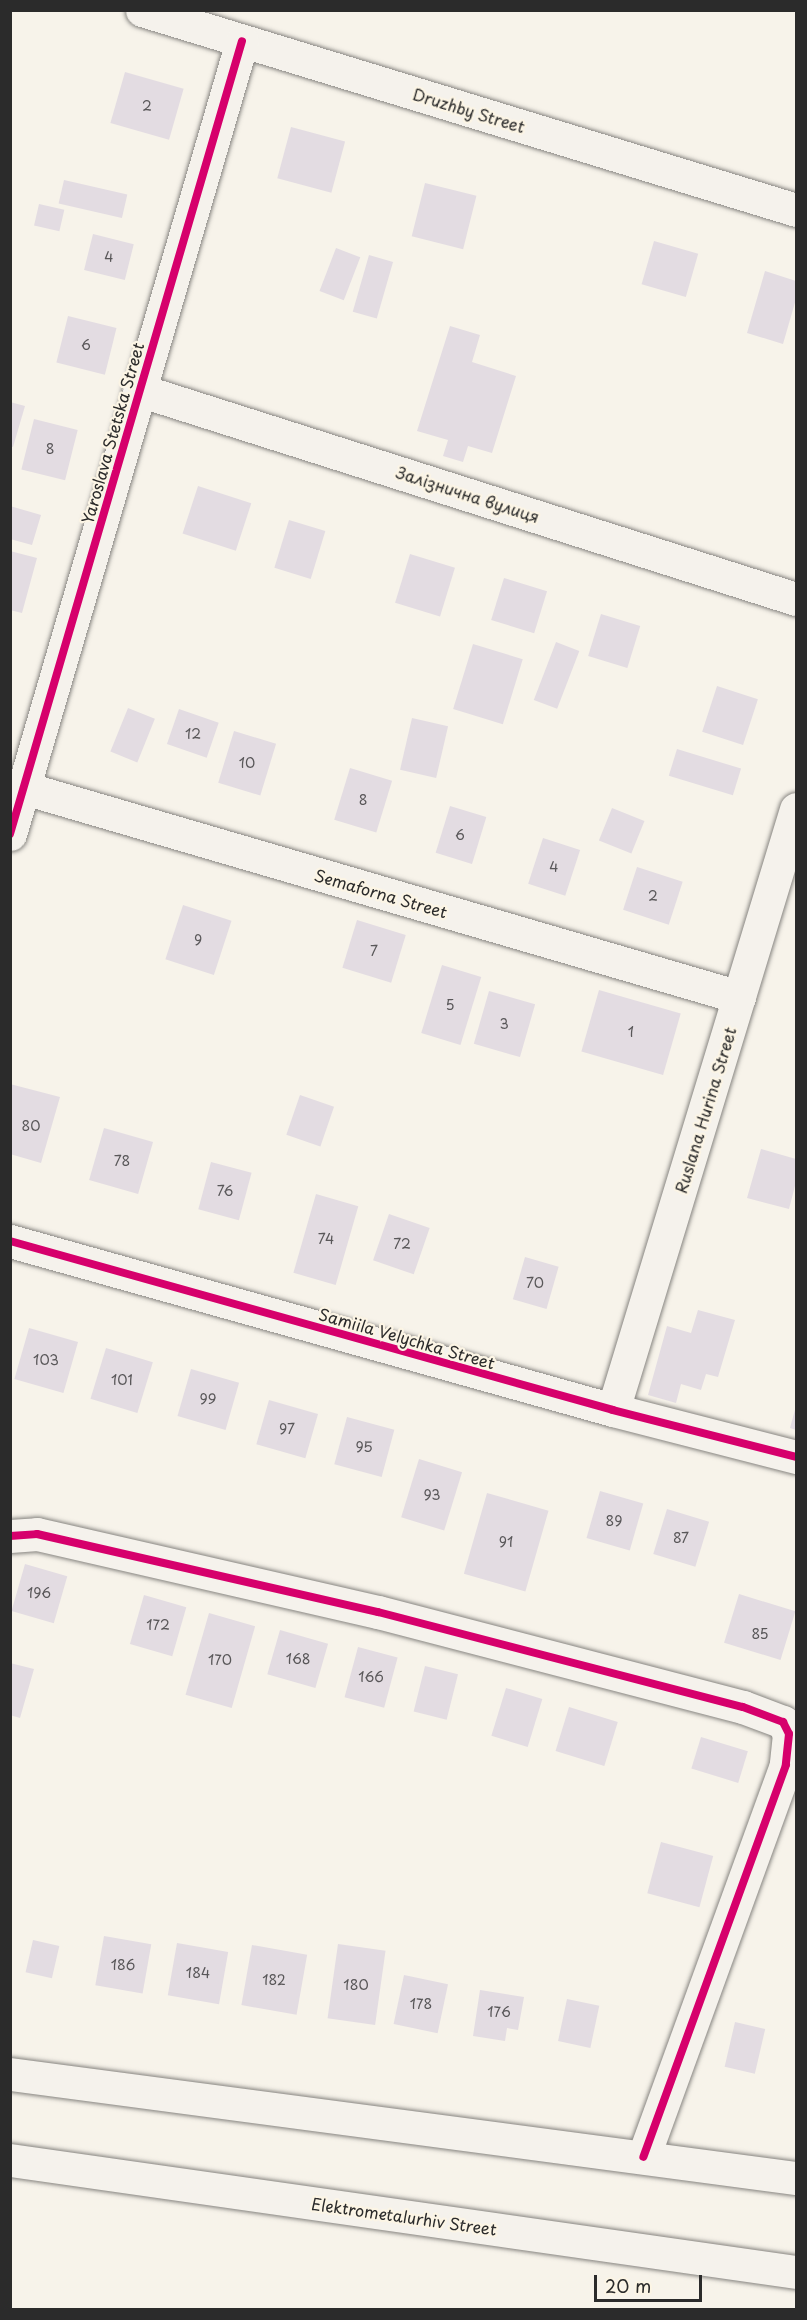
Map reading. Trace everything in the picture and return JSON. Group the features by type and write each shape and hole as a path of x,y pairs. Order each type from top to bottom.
{"street":[{"name":"Druzhby Street","path":"142,10 796,210"},
{"name":"Yaroslava Stetska Street","path":"10,834 242,41"},
{"name":"Залізнична вулиця","path":"139,390 796,599"},
{"name":"Semaforna Street","path":"24,788 739,997"},
{"name":"Ruslana Hurina Street","path":"613,1410 796,809"},
{"name":"Samiila Velychka Street","path":"10,1241 613,1410 796,1457"},
{"path":"10,1536 37,1534 378,1612 743,1707 783,1722 789,1734 786,1765 643,2157"},
{"path":"10,2074 796,2178"},
{"name":"Elektrometalurhiv Street","path":"10,2160 796,2272"}],"building":[{"path":"125,72 184,89 169,140 110,123"},
{"path":"291,127 345,141 331,193 277,178"},
{"path":"64,180 127,195 122,218 59,203"},
{"path":"425,183 476,196 463,249 412,236"},
{"path":"39,204 64,210 59,231 34,225"},
{"path":"93,234 134,244 125,280 84,270"},
{"path":"654,241 698,254 686,297 642,284"},
{"path":"336,248 360,257 344,300 320,291"},
{"path":"369,255 393,262 377,319 353,312"},
{"path":"765,271 796,281 796,299 783,344 747,333"},
{"path":"68,316 117,328 105,375 56,363"},
{"path":"450,326 480,335 472,362 516,376 492,453 468,446 463,462 443,456 448,440 417,431"},
{"path":"10,402 25,406 13,447 10,446"},
{"path":"34,419 78,430 65,480 21,469"},
{"path":"198,486 251,503 236,551 183,534"},
{"path":"10,506 41,515 32,545 10,539"},
{"path":"289,520 325,531 311,579 274,568"},
{"path":"10,551 37,558 22,613 10,610"},
{"path":"410,554 455,568 440,617 395,603"},
{"path":"504,578 547,591 534,633 491,620"},
{"path":"601,614 640,626 627,668 588,656"},
{"path":"556,642 579,651 557,709 534,700"},
{"path":"473,644 523,659 503,724 453,709"},
{"path":"717,686 758,699 743,745 702,732"},
{"path":"128,708 155,719 137,762 110,752"},
{"path":"179,709 219,723 207,758 167,744"},
{"path":"412,718 448,726 436,778 400,770"},
{"path":"234,731 276,744 260,796 218,783"},
{"path":"677,749 741,769 733,795 669,776"},
{"path":"350,768 392,781 376,833 334,820"},
{"path":"450,806 486,817 472,864 436,853"},
{"path":"612,808 644,821 631,854 599,840"},
{"path":"543,838 580,850 565,896 528,884"},
{"path":"637,867 683,882 669,925 623,910"},
{"path":"183,905 232,921 214,975 165,959"},
{"path":"357,920 406,935 391,983 342,968"},
{"path":"442,965 481,977 460,1045 421,1033"},
{"path":"599,990 681,1013 663,1075 581,1052"},
{"path":"489,991 535,1004 520,1057 474,1044"},
{"path":"10,1084 60,1097 41,1163 10,1154"},
{"path":"300,1095 334,1107 320,1146 286,1135"},
{"path":"104,1128 153,1142 138,1194 89,1180"},
{"path":"761,1149 796,1159 796,1182 789,1209 747,1198"},
{"path":"211,1162 252,1173 239,1220 198,1209"},
{"path":"316,1194 358,1206 336,1285 293,1273"},
{"path":"389,1214 430,1228 414,1274 373,1260"},
{"path":"525,1257 559,1267 547,1309 513,1299"},
{"path":"698,1310 735,1320 718,1377 706,1374 701,1390 681,1384 676,1403 648,1395 667,1326 691,1333"},
{"path":"29,1328 78,1342 63,1393 14,1379"},
{"path":"106,1348 153,1362 137,1413 91,1399"},
{"path":"191,1369 239,1383 226,1430 177,1416"},
{"path":"269,1400 318,1414 305,1458 256,1444"},
{"path":"796,1406 796,1430 790,1428"},
{"path":"347,1417 394,1430 382,1477 334,1464"},
{"path":"419,1459 462,1472 444,1530 401,1517"},
{"path":"600,1491 643,1503 630,1551 586,1538"},
{"path":"487,1493 549,1511 525,1591 464,1574"},
{"path":"667,1509 709,1522 695,1567 653,1554"},
{"path":"25,1564 67,1576 54,1623 11,1611"},
{"path":"739,1594 795,1611 781,1660 724,1643"},
{"path":"144,1595 186,1607 172,1656 130,1644"},
{"path":"209,1613 255,1626 232,1708 186,1695"},
{"path":"280,1630 328,1644 315,1688 267,1674"},
{"path":"358,1647 398,1658 384,1708 345,1697"},
{"path":"10,1663 34,1669 20,1718 10,1715"},
{"path":"425,1666 458,1674 447,1720 414,1712"},
{"path":"506,1688 542,1699 528,1747 491,1736"},
{"path":"569,1707 618,1722 604,1766 556,1751"},
{"path":"701,1737 748,1751 738,1783 691,1769"},
{"path":"661,1842 713,1856 699,1907 647,1893"},
{"path":"104,1936 151,1944 143,1994 95,1985"},
{"path":"33,1940 59,1946 52,1978 26,1972"},
{"path":"177,1943 228,1952 219,2004 168,1995"},
{"path":"338,1944 386,1951 375,2025 328,2018"},
{"path":"252,1945 307,1955 297,2015 241,2005"},
{"path":"404,1975 448,1984 438,2033 394,2024"},
{"path":"480,1990 524,1997 518,2030 507,2028 505,2041 473,2036"},
{"path":"567,1999 599,2006 590,2048 558,2041"},
{"path":"735,2022 765,2029 755,2074 725,2067"}],"cycle path":[{"path":"10,834 242,41"},
{"path":"10,1241 613,1410 796,1457"},
{"path":"10,1536 37,1534 378,1612 743,1707 783,1722 789,1734 786,1765 643,2157"}]}
